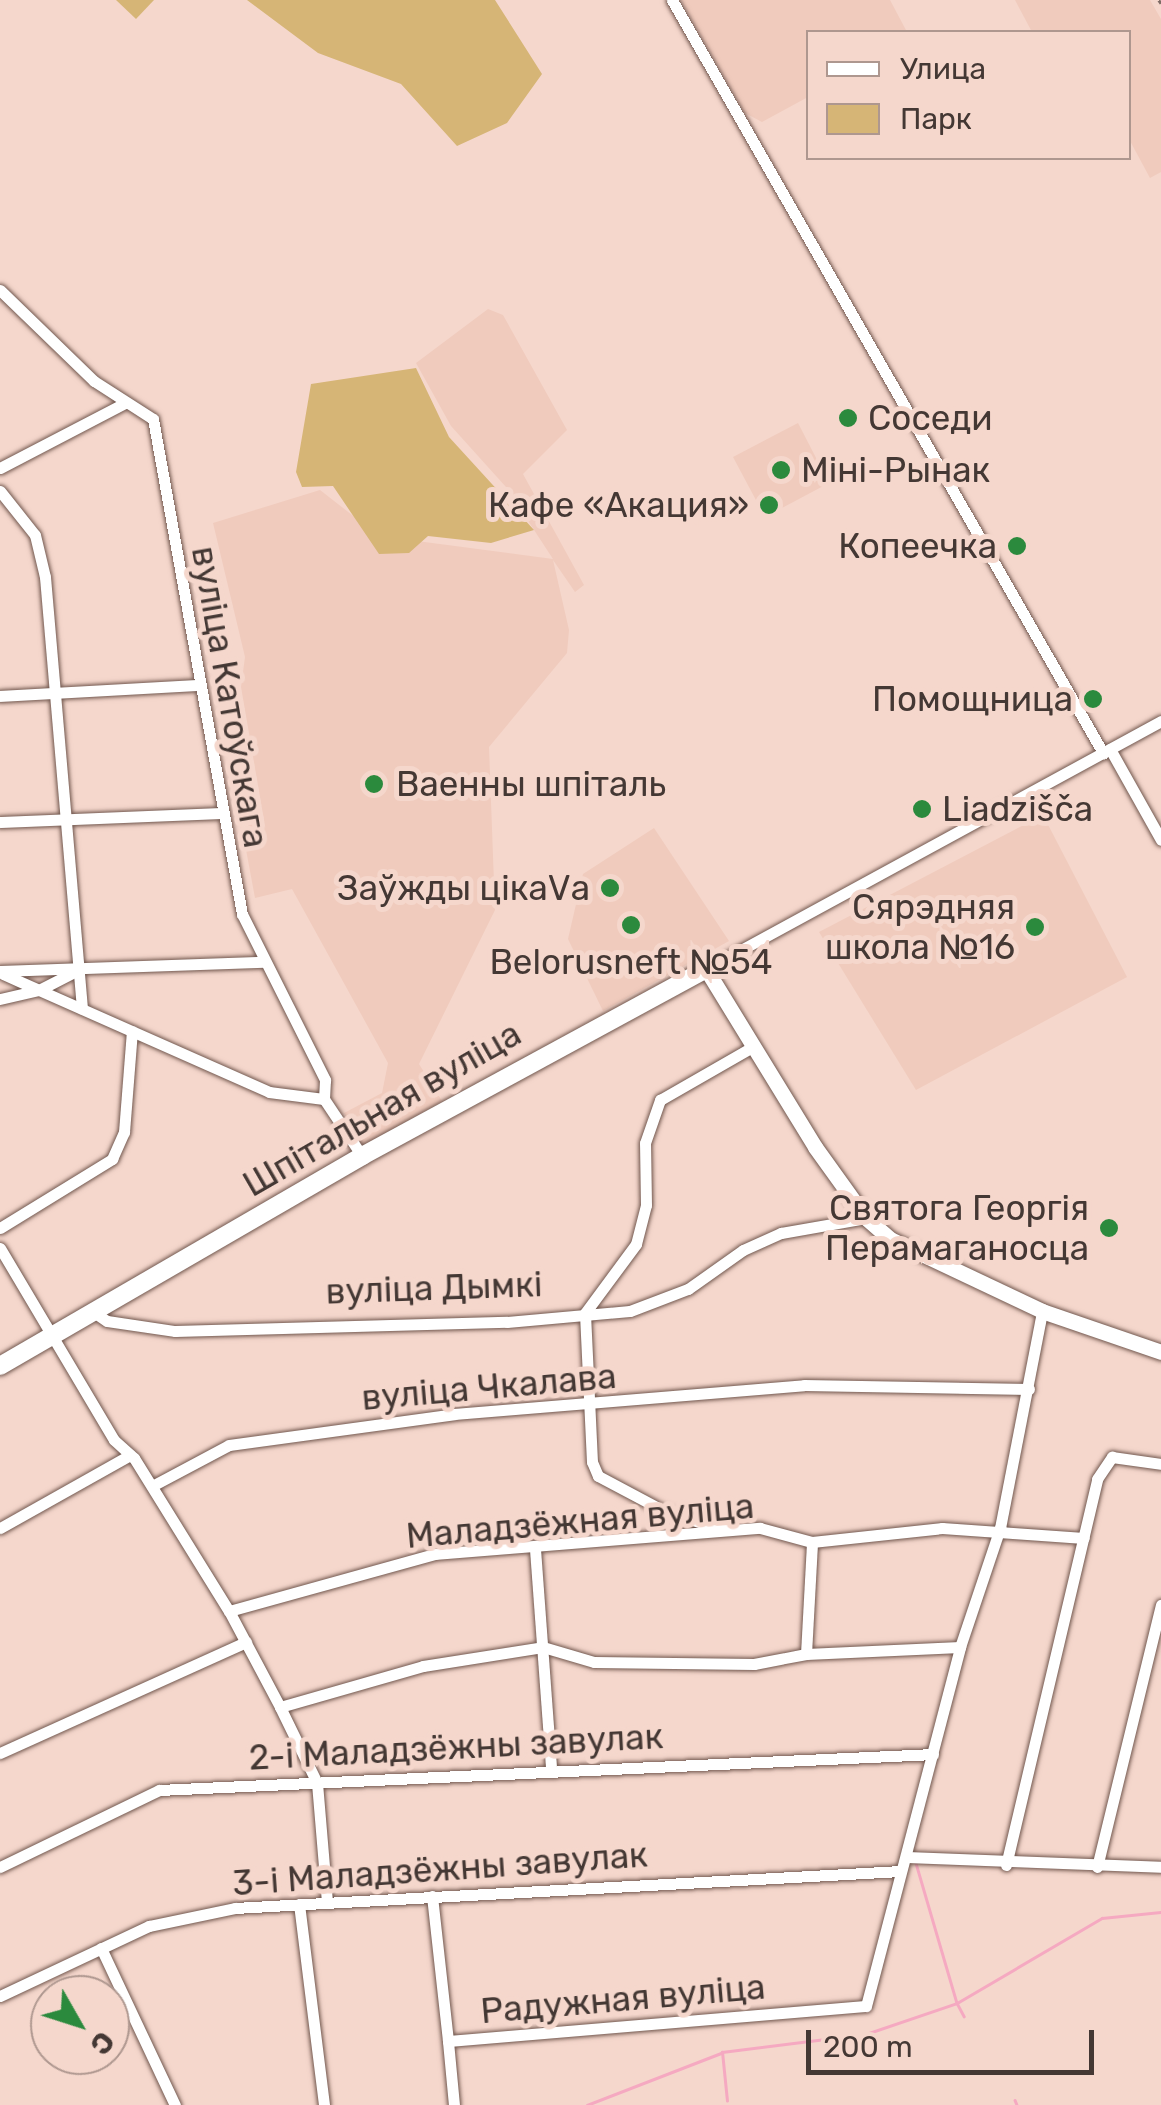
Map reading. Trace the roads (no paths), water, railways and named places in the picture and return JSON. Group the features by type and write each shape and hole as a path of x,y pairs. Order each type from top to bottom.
{"main road":[{"name":"Шпітальная вуліца","path":"95,1312 362,1156 706,969"},
{"path":"0,1366 95,1312"}],"street":[{"path":"672,0 1161,840"},
{"name":"вуліца Катоўскага","path":"0,290 125,403 153,419 196,685 242,914 324,1080 324,1099 362,1156"},
{"path":"0,468 125,403"},
{"path":"0,491 36,536 68,820 82,1008"},
{"path":"0,696 196,685"},
{"name":"Шпітальная вуліца","path":"706,969 1161,722"},
{"path":"0,822 222,813"},
{"path":"0,972 264,962"},
{"path":"0,998 39,990 80,969"},
{"path":"706,969 752,1047 866,1218 880,1231 910,1252 1042,1311 1161,1352"},
{"path":"0,972 269,1092 324,1099"},
{"path":"0,1228 112,1159 124,1132 132,1031"},
{"path":"726,1530 666,1512 598,1476 585,1312 636,1244 646,1204 645,1143 660,1100 752,1047"},
{"name":"вуліца Дымкі","path":"95,1312 108,1321 176,1332 507,1322 654,1304 781,1233 866,1218"},
{"path":"0,1248 114,1440 152,1486 229,1611 280,1707 316,1782 327,1902"},
{"path":"900,1871 960,1646 1000,1528 1042,1311"},
{"name":"вуліца Чкалава","path":"152,1486 229,1446 454,1414 590,1407 804,1386 1029,1388"},
{"path":"0,1528 130,1455"},
{"path":"1006,1865 1105,1463 1126,1455 1161,1464"},
{"name":"Маладзёжная вуліца","path":"229,1611 434,1554 535,1549 760,1528 812,1542 1000,1528 1084,1538"},
{"path":"806,1654 812,1542"},
{"path":"535,1549 551,1769"},
{"path":"1097,1866 1161,1605"},
{"path":"0,1752 246,1642"},
{"path":"280,1707 423,1666 543,1647 594,1662 754,1664 806,1654 960,1646"},
{"name":"2-і Маладзёжны завулак","path":"0,1867 158,1790 933,1754"},
{"path":"906,1857 1006,1865 1161,1867"},
{"name":"3-і Маладзёжны завулак","path":"0,1996 101,1948 186,1916 327,1902 900,1871"},
{"name":"Радужная вуліца","path":"454,2105 448,2041 866,2006 900,1871"},
{"path":"432,1896 448,2041"},
{"path":"300,1904 324,2105"},
{"path":"101,1948 174,2105"}],"waterway":[{"path":"916,1863 957,2003 1102,1918 1161,1912"},
{"path":"869,2033 957,2003 964,2016"},
{"path":"727,2101 722,2052 835,2038"},
{"path":"587,2105 721,2053"},
{"path":"1015,2100 1017,2105"}],"place":[{"name":"Соседи","path":"848,418"},
{"name":"Міні-Рынак","path":"781,470"},
{"name":"Кафе «Акация»","path":"769,505"},
{"name":"Копеечка","path":"1017,546"},
{"name":"Помощница","path":"1093,699"},
{"name":"Ваенны шпіталь","path":"374,784"},
{"name":"Liadzišča","path":"922,809"},
{"name":"Заўжды цікаVа","path":"610,888"},
{"name":"Belorusneft №54","path":"631,925"},
{"name":"Сярэдняя школа №16","path":"1035,927"},
{"name":"Святога Георгія Перамаганосца","path":"1109,1228"}]}
